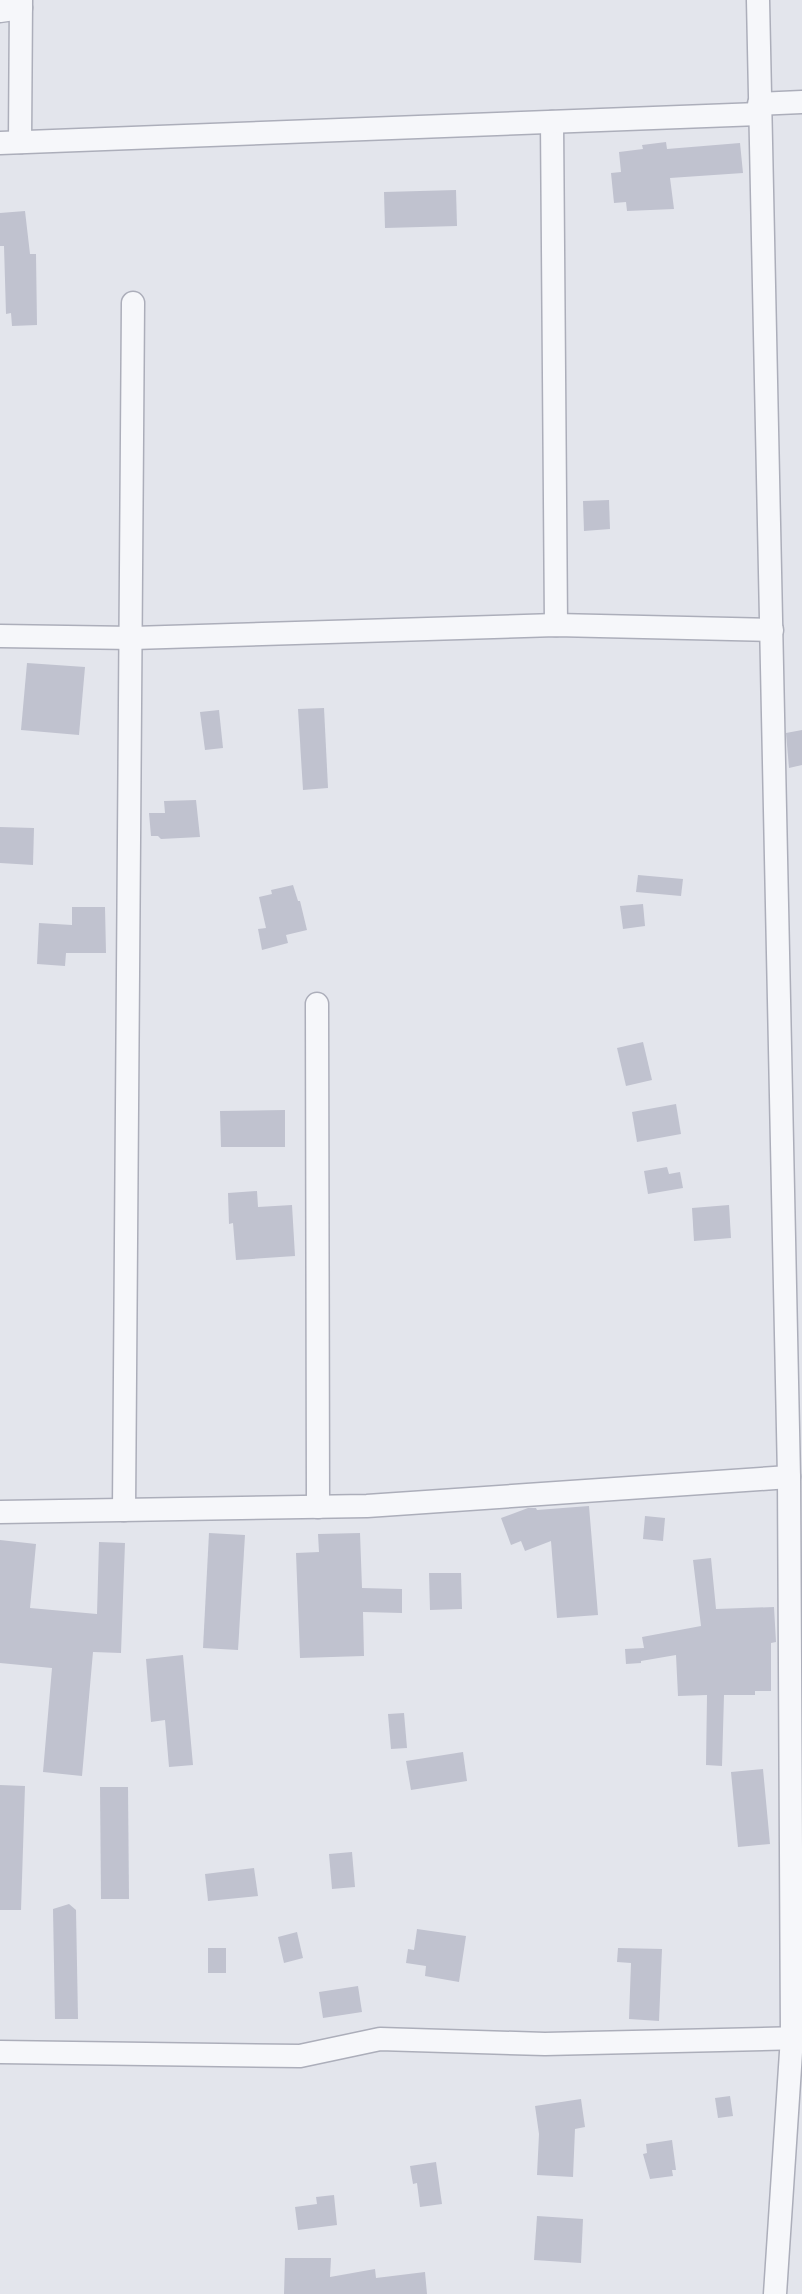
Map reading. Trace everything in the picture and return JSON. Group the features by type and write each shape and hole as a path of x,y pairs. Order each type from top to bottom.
{"street":[{"path":"758,0 772,630 794,1339 789,1477 797,2038 795,2086 775,2294"},
{"path":"14,6 10,143 552,122 759,109 802,102"},
{"path":"552,122 556,625"},
{"path":"124,1510 125,1218 133,638 133,303"},
{"path":"0,636 133,638 556,625 772,630"},
{"path":"317,1004 318,1507"},
{"path":"0,1512 367,1506 789,1477"},
{"path":"0,2052 300,2056 380,2039 545,2044 797,2038"}],"building":[{"path":"666,142 667,149 740,143 743,173 670,178 674,209 627,211 626,202 614,203 611,173 621,172 619,152 643,149 642,145"},
{"path":"456,190 457,226 385,228 384,192"},
{"path":"25,211 30,254 36,254 37,325 12,326 11,313 6,314 4,246 0,246 0,213"},
{"path":"609,500 610,529 584,531 583,501"},
{"path":"27,663 85,667 79,735 21,730"},
{"path":"324,708 328,788 303,790 298,709"},
{"path":"219,710 223,748 205,750 200,712"},
{"path":"802,730 802,765 789,768 786,733"},
{"path":"196,800 200,837 161,839 158,836 151,836 149,813 165,813 164,801"},
{"path":"0,827 34,828 33,865 0,863"},
{"path":"638,875 683,879 681,896 636,892"},
{"path":"293,885 298,901 300,901 307,930 286,935 288,943 262,950 258,929 266,928 259,897 272,894 271,890"},
{"path":"643,904 645,926 623,929 620,906"},
{"path":"72,907 105,907 106,953 66,953 65,966 37,964 39,923 72,925"},
{"path":"643,1042 652,1080 626,1086 617,1048"},
{"path":"676,1104 681,1134 637,1142 632,1112"},
{"path":"285,1110 285,1147 221,1147 220,1111"},
{"path":"667,1167 669,1174 680,1172 683,1188 648,1194 644,1171"},
{"path":"257,1191 258,1207 292,1205 295,1256 236,1260 233,1223 229,1224 228,1193"},
{"path":"729,1205 731,1238 694,1241 692,1208"},
{"path":"589,1506 598,1615 557,1618 551,1541 525,1551 521,1541 511,1545 501,1518 528,1508 536,1508 537,1510"},
{"path":"645,1516 665,1518 663,1541 643,1539"},
{"path":"209,1533 245,1535 238,1650 203,1648"},
{"path":"360,1533 362,1588 402,1589 402,1613 363,1612 364,1656 300,1658 296,1553 319,1552 318,1534"},
{"path":"0,1540 36,1544 30,1608 97,1614 99,1542 125,1543 121,1653 93,1652 82,1776 43,1772 52,1668 0,1663"},
{"path":"711,1558 716,1609 774,1607 776,1642 771,1643 771,1691 755,1691 755,1695 724,1695 722,1766 706,1765 707,1695 678,1696 676,1655 641,1661 641,1663 626,1664 625,1649 644,1648 642,1637 701,1626 693,1560"},
{"path":"429,1573 461,1573 462,1609 430,1610"},
{"path":"183,1655 193,1765 169,1767 165,1720 151,1722 146,1659"},
{"path":"404,1713 407,1748 391,1749 388,1714"},
{"path":"463,1752 467,1781 411,1790 406,1761"},
{"path":"763,1769 770,1844 738,1847 731,1772"},
{"path":"0,1785 25,1786 21,1910 0,1910"},
{"path":"100,1787 128,1787 129,1899 101,1899"},
{"path":"352,1852 355,1887 332,1889 329,1854"},
{"path":"254,1868 258,1896 208,1901 205,1874"},
{"path":"69,1904 76,1910 78,2019 55,2019 53,1909"},
{"path":"417,1929 466,1936 459,1982 425,1976 426,1966 406,1963 408,1949 414,1950"},
{"path":"297,1932 303,1958 284,1963 278,1937"},
{"path":"208,1948 226,1948 226,1973 208,1973"},
{"path":"618,1948 662,1949 659,2021 629,2019 631,1963 617,1962"},
{"path":"358,1986 362,2012 323,2018 319,1992"},
{"path":"730,2096 733,2116 718,2118 715,2098"},
{"path":"581,2099 585,2127 575,2129 573,2177 537,2175 539,2134 535,2106"},
{"path":"672,2140 676,2170 672,2170 673,2176 650,2179 643,2154 647,2153 646,2144"},
{"path":"436,2162 442,2204 420,2207 417,2183 413,2184 410,2166"},
{"path":"334,2195 337,2225 298,2230 295,2207 317,2204 316,2197"},
{"path":"537,2216 583,2219 581,2263 534,2260"},
{"path":"285,2258 331,2258 330,2277 375,2269 376,2278 425,2272 427,2294 284,2294"}]}
